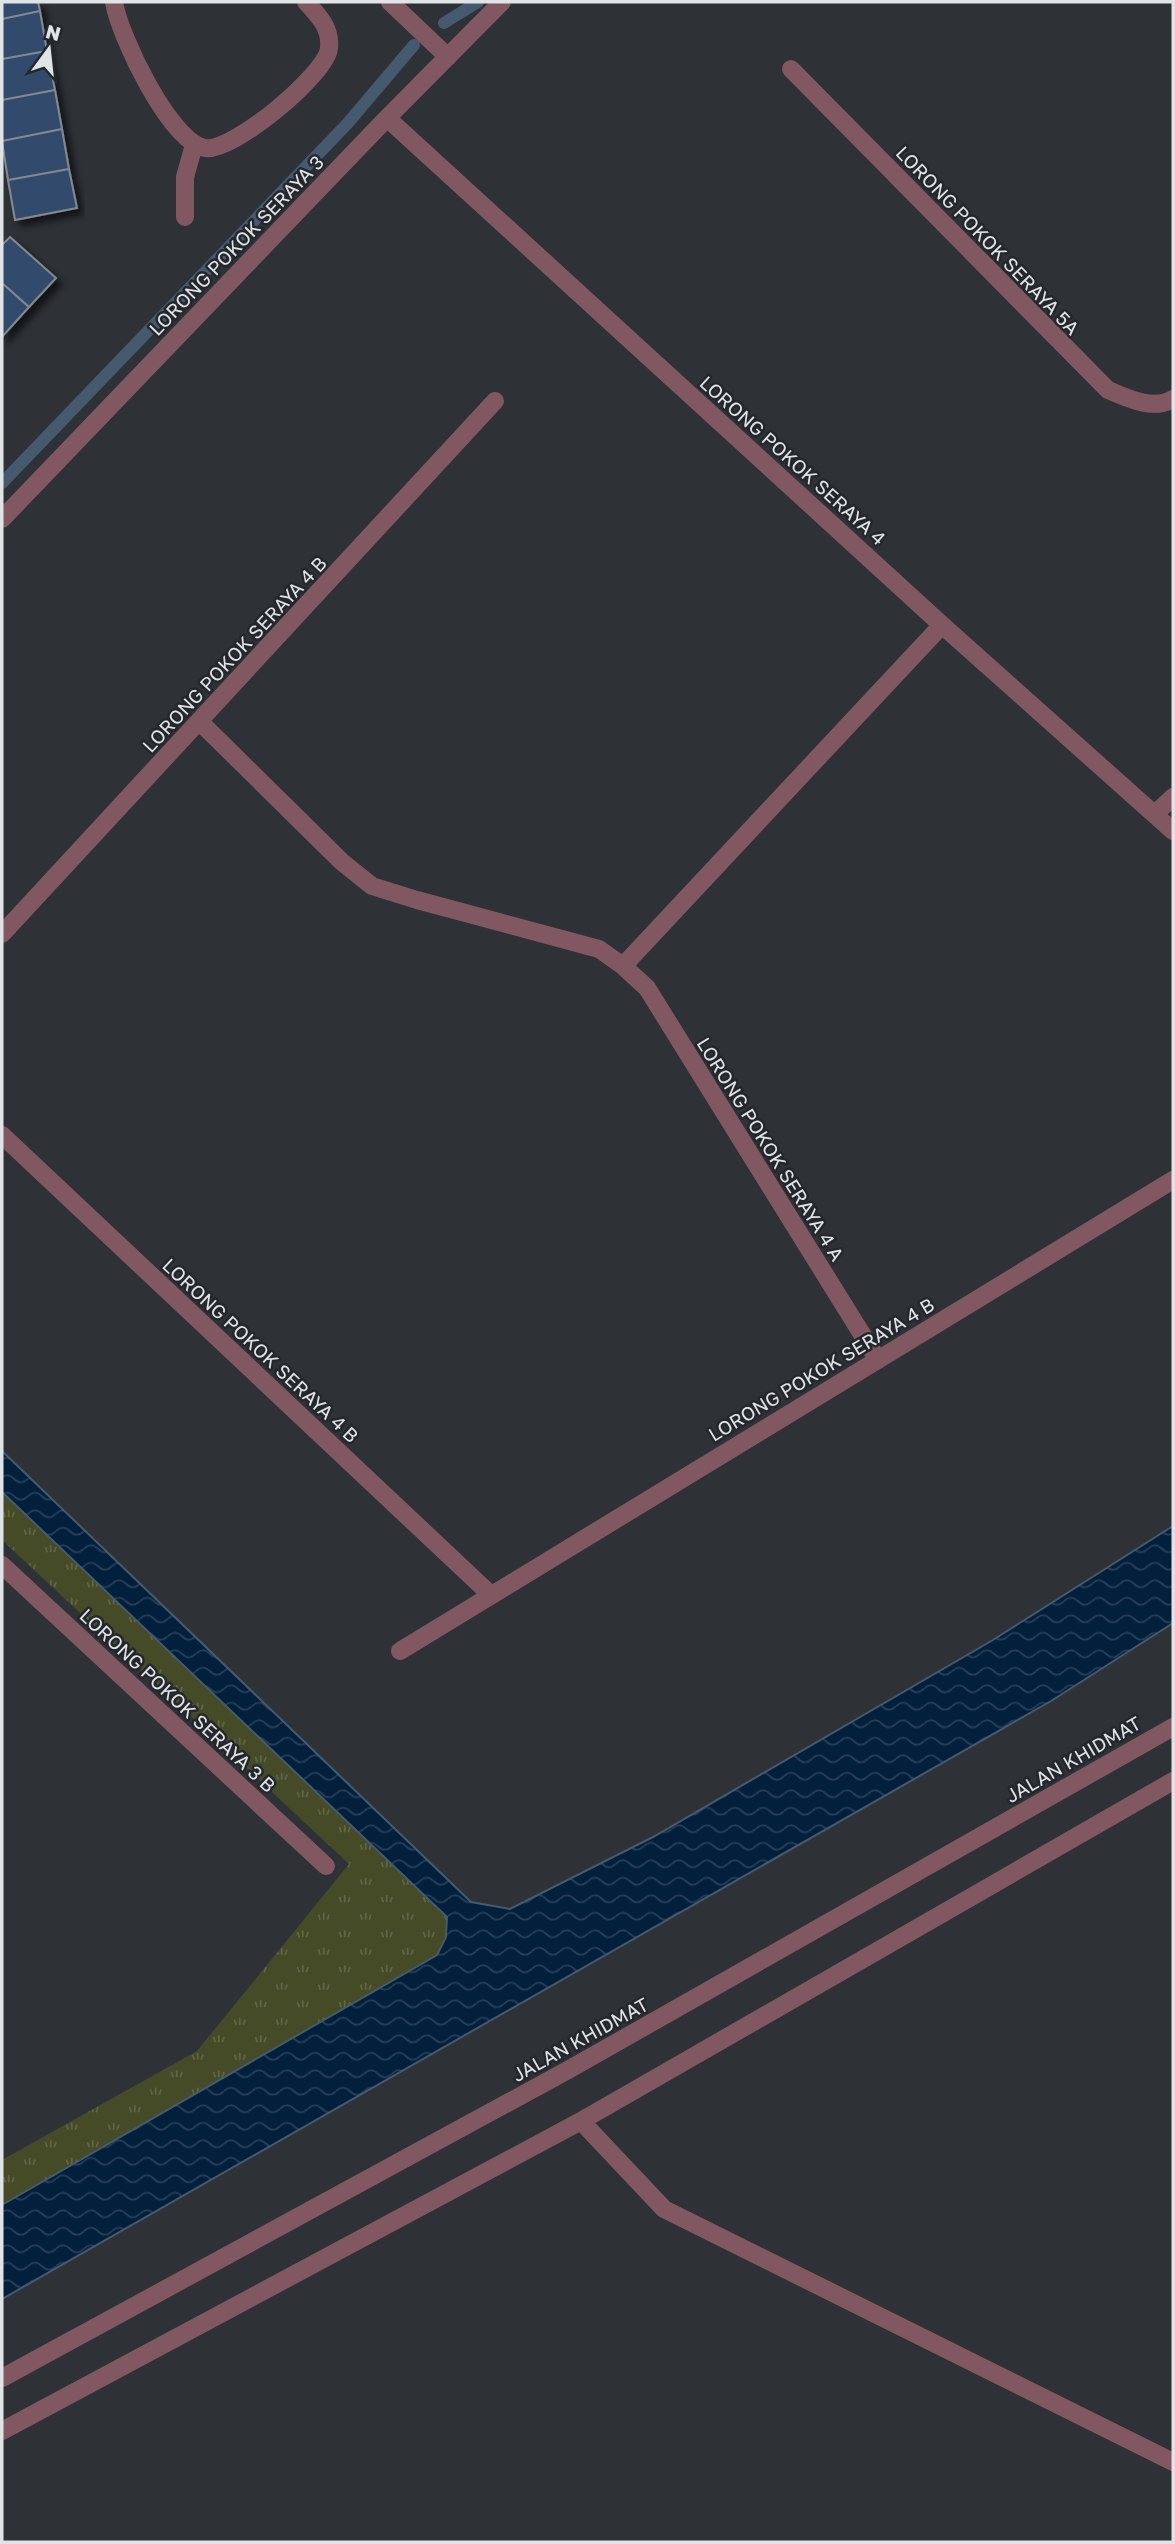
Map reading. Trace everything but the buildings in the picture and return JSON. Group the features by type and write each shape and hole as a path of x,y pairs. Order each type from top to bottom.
{"street":[{"path":"114,2 116,19 141,73 168,117 194,145 207,149 241,137 295,93 324,65 329,51 329,31 306,2"},
{"path":"390,2 448,57"},
{"name":"LORONG POKOK SERAYA 3","path":"2,519 502,2"},
{"name":"LORONG POKOK SERAYA 5A","path":"792,69 1108,390 1139,403 1168,402 1173,399"},
{"name":"LORONG POKOK SERAYA 4","path":"387,118 942,625 1173,831"},
{"path":"184,217 185,177 194,145"},
{"name":"LORONG POKOK SERAYA 4 B","path":"2,934 495,401"},
{"path":"623,966 942,625"},
{"name":"LORONG POKOK SERAYA 4 A","path":"200,722 342,862 372,886 599,949 647,988 877,1360"},
{"path":"1155,814 1173,797"},
{"name":"LORONG POKOK SERAYA 4 B","path":"2,1135 491,1595"},
{"name":"LORONG POKOK SERAYA 4 B","path":"400,1651 1173,1180"},
{"name":"LORONG POKOK SERAYA 3 B","path":"2,1565 326,1866"},
{"name":"JALAN KHIDMAT","path":"2,2378 568,2070 1173,1727"},
{"path":"2,2431 581,2121 1173,1781"},
{"path":"581,2121 664,2209 1173,2462"}],"green space":[{"path":"2,1492 447,1917 446,1937 437,1955 2,2205 2,2160 197,2051 349,1864 2,1540"}],"water":[{"path":"2,1451 471,1902 510,1909 653,1837 993,1640 1173,1526 1173,1623 1051,1701 2,2299 2,2205 437,1955 446,1937 447,1917 2,1492"}],"waterway":[{"path":"444,23 478,2"},
{"path":"2,483 347,124 414,45"}]}
